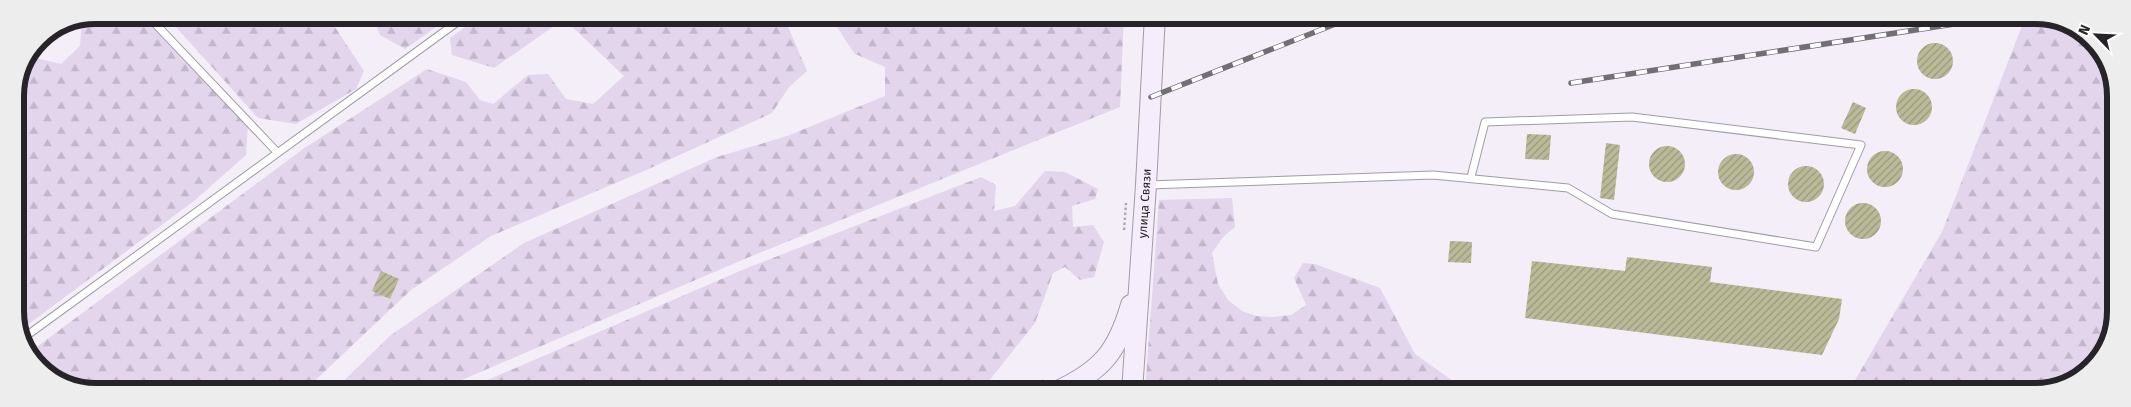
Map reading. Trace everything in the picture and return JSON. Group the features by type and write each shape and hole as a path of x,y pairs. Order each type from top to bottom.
{"main road":[{"name":"улица Связи","path":"1133,383 1155,24"},
{"path":"1064,383 1076,382 1094,370 1114,349 1125,324 1141,270"}],"lane":[{"path":"156,24 277,152"},
{"path":"28,335 455,24"},
{"path":"1146,185 1433,175 1471,177 1568,188 1612,214 1816,247 1861,145 1632,117 1485,122 1471,177"}],"green space":[{"path":"151,24 248,124 246,155 194,201 25,326 25,82 29,68 35,58 61,64 80,46 82,25"},
{"path":"173,24 333,24 364,71 356,89 296,124 258,118"},
{"path":"376,24 440,24 405,49 380,35"},
{"path":"469,24 557,24 494,68 452,55 450,38"},
{"path":"569,24 787,24 807,71 789,87 772,113 644,171 491,236 411,290 312,383 86,383 68,378 56,371 48,365 34,349 303,149 427,69 466,82 480,100 493,104 528,75 548,74 566,99 593,104 624,76"},
{"path":"837,24 1124,24 1120,107 747,258 455,383 341,383 391,335 524,243 717,157 787,136 885,96 885,67 855,54 837,27"},
{"path":"2023,24 2045,24 2067,31 2071,34 2071,60 2098,60 2106,82 2107,321 2098,347 2083,365 2071,374 2049,382 1853,383 1942,232"},
{"path":"1045,171 1065,172 1098,189 1095,199 1072,206 1073,227 1093,225 1104,242 1094,277 1080,280 1065,267 1053,273 1035,323 987,383 481,383 747,268 981,177 996,185 994,211 1015,206"},
{"path":"1232,198 1235,227 1223,237 1212,253 1218,284 1228,300 1242,311 1256,316 1291,315 1306,305 1294,278 1303,263 1315,264 1380,288 1415,354 1456,383 1146,383 1159,200"}],"building":[{"path":"1935,43 1947,49 1953,61 1947,73 1935,79 1923,73 1917,61 1923,49"},
{"path":"1914,89 1926,95 1932,107 1926,119 1914,125 1902,119 1896,107 1902,95"},
{"path":"1853,102 1866,108 1855,134 1841,128"},
{"path":"1527,134 1551,135 1549,160 1525,159"},
{"path":"1606,143 1620,145 1614,200 1600,198"},
{"path":"1667,146 1679,152 1685,164 1679,176 1667,182 1655,176 1649,164 1655,152"},
{"path":"1885,151 1897,157 1903,169 1897,181 1885,187 1873,181 1867,169 1873,157"},
{"path":"1736,154 1748,160 1754,172 1748,184 1736,190 1724,184 1718,172 1724,160"},
{"path":"1806,166 1818,172 1824,184 1818,196 1806,202 1794,196 1788,184 1794,172"},
{"path":"1863,203 1875,209 1881,221 1875,233 1863,239 1851,233 1845,221 1851,209"},
{"path":"1450,241 1472,242 1471,263 1448,262"},
{"path":"1627,257 1712,267 1710,282 1842,299 1839,319 1822,355 1525,318 1532,261 1625,271"},
{"path":"381,271 399,279 390,299 372,291"}],"railway":[{"path":"1151,97 1335,24"},
{"path":"1571,83 1954,24"}]}
